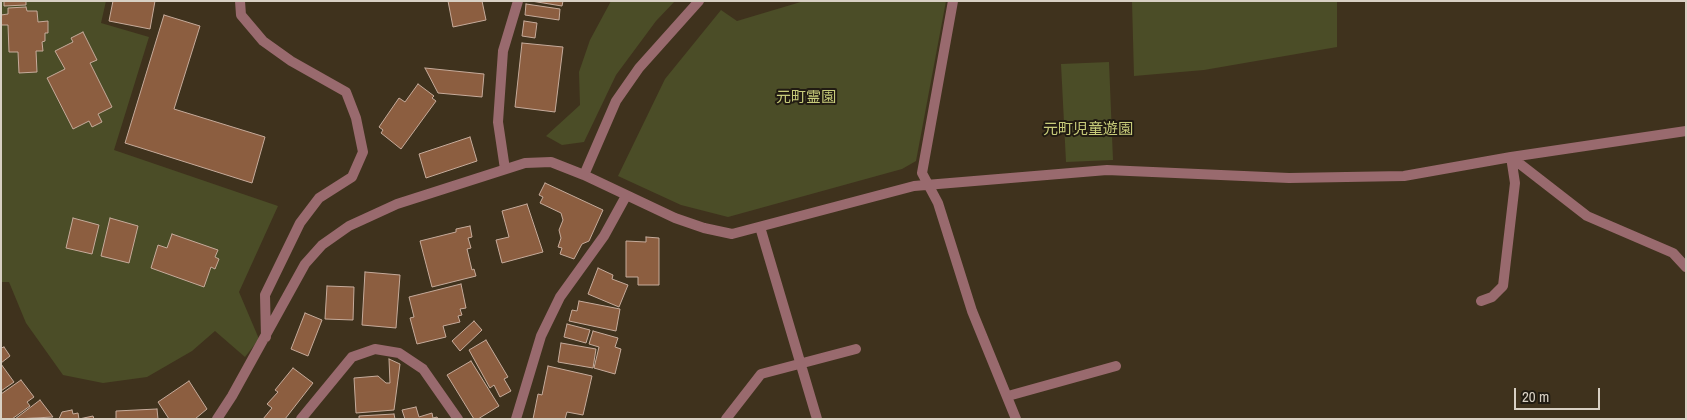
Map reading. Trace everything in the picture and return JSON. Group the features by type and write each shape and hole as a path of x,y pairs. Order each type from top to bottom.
{"street":[{"path":"240,1 241,15 263,41 291,61 346,92 356,118 363,152 352,177 319,198 300,223 265,295 266,338"},
{"path":"505,169 498,114 503,51 518,1"},
{"path":"584,175 616,100 639,68 699,1"},
{"path":"953,1 922,173 938,203 972,311 1016,419"},
{"path":"217,419 266,338 306,264 322,245 349,226 397,204 525,163 551,162 584,175 626,196 704,228 732,234 914,186 1107,170 1289,178 1404,176 1511,157 1686,131"},
{"path":"1511,157 1587,216 1673,253 1686,267"},
{"path":"1481,301 1492,297 1503,286 1515,183 1511,157"},
{"path":"516,419 541,336 560,297 604,236 626,196"},
{"path":"760,226 817,419"},
{"path":"301,419 352,357 375,349 399,353 423,369 458,419"},
{"path":"726,419 761,374 856,349"},
{"path":"1008,396 1116,366"}],"green space":[{"path":"1,1 106,1 101,23 149,37 114,150 278,206 239,292 259,339 245,357 215,331 192,351 147,377 103,383 63,375 26,323 9,282 1,282"},
{"path":"611,1 675,1 656,21 616,75 584,142 562,145 546,136 580,105 579,72 590,40"},
{"name":"元町霊園","path":"804,1 946,1 916,161 902,169 728,217 681,205 618,176 665,79 721,10 737,21"},
{"path":"1132,1 1337,1 1337,47 1204,70 1134,76"},
{"name":"元町児童遊園","path":"1109,62 1113,160 1066,162 1061,64"}],"building":[{"path":"4,1 26,1 26,5 4,6"},
{"path":"113,1 155,1 150,29 109,21"},
{"path":"448,1 482,1 486,20 453,27"},
{"path":"531,1 563,1 562,6"},
{"path":"526,4 560,9 559,20 525,15"},
{"path":"26,7 27,11 37,11 38,22 48,21 48,33 45,33 45,41 42,42 43,51 36,51 37,72 19,73 18,52 9,52 8,25 1,25 1,15 8,14 8,8"},
{"path":"164,15 200,26 174,109 265,137 252,183 125,143"},
{"path":"524,21 537,23 535,38 522,36"},
{"path":"83,32 97,60 90,63 112,107 98,114 102,122 92,127 89,121 73,129 47,78 65,69 55,51 73,42 71,38"},
{"path":"522,43 563,47 555,112 515,107"},
{"path":"425,68 484,74 482,97 438,93"},
{"path":"418,84 434,96 432,98 436,101 401,149 381,133 383,130 379,127 399,98 405,102"},
{"path":"470,137 477,161 426,178 419,154"},
{"path":"545,183 603,210 589,241 582,244 574,259 560,254 562,248 558,247 561,238 559,230 563,220 561,213 540,203 543,197 539,195"},
{"path":"527,204 543,252 502,263 496,240 509,237 502,211"},
{"path":"73,218 99,225 92,254 66,248"},
{"path":"110,218 138,226 129,263 101,256"},
{"path":"470,226 472,237 468,238 471,248 467,249 472,270 474,269 476,276 432,287 420,241 456,232 456,229"},
{"path":"172,234 218,250 215,257 219,259 215,269 211,267 204,287 151,268 158,245 167,248"},
{"path":"646,237 659,238 659,285 638,285 638,277 626,277 626,241 646,242"},
{"path":"598,268 613,275 612,279 628,285 619,307 588,294"},
{"path":"365,272 400,275 396,328 362,325"},
{"path":"461,284 466,308 460,309 462,315 458,316 460,322 443,326 446,337 417,344 410,318 414,317 409,297"},
{"path":"327,286 354,287 353,320 325,319"},
{"path":"579,301 620,309 616,331 569,321 572,310 577,311"},
{"path":"305,313 322,320 308,356 291,349"},
{"path":"474,321 482,330 460,351 452,341"},
{"path":"567,324 590,330 586,343 564,337"},
{"path":"593,331 618,338 615,347 621,349 615,374 594,368 599,347 589,344"},
{"path":"486,340 508,377 504,379 511,391 500,397 494,385 490,388 469,350"},
{"path":"561,343 596,349 593,368 558,362"},
{"path":"4,347 10,356 1,363 1,348"},
{"path":"389,359 400,364 394,410 356,413 354,378 378,376 386,383 390,383"},
{"path":"471,361 499,406 478,419 474,419 447,375"},
{"path":"1,364 14,382 1,391"},
{"path":"548,366 592,376 583,415 567,412 565,419 533,419 538,394 542,395"},
{"path":"293,368 313,383 285,419 263,419 272,408 267,404 278,392 275,390"},
{"path":"21,380 34,397 27,402 30,406 12,419 1,419 1,394"},
{"path":"189,381 207,409 195,419 169,419 158,402"},
{"path":"40,400 53,417 15,419"},
{"path":"416,407 419,417 432,413 433,418 437,417 438,419 405,419 402,410"},
{"path":"157,409 158,419 116,419 116,411"},
{"path":"72,410 73,414 78,413 79,419 59,419 62,412"},
{"path":"394,414 395,419 359,419 359,416"},
{"path":"93,416 94,419 79,419"}]}
